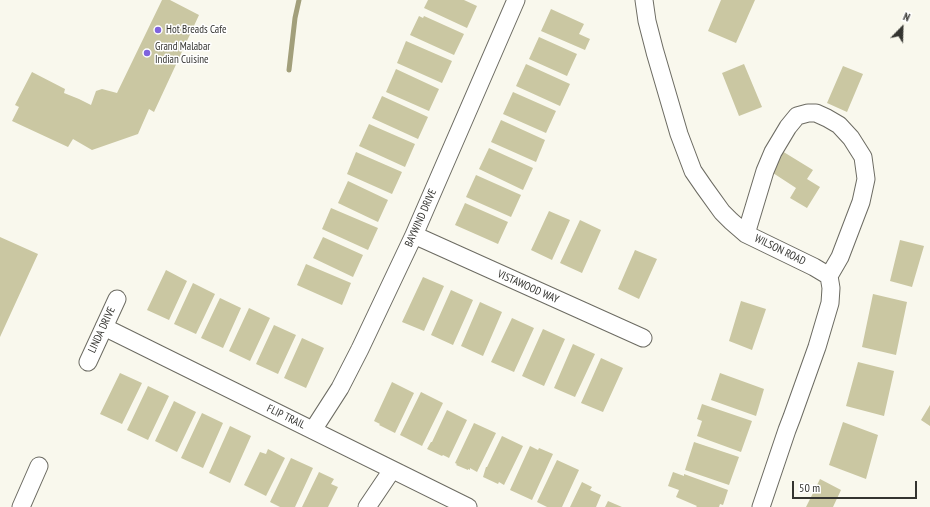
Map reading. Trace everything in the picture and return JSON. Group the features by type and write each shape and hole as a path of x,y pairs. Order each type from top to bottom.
{"street":[{"name":"BAYWIND DRIVE","path":"313,430 340,388 352,366 414,235 516,0"},
{"name":"WILSON ROAD","path":"644,0 647,21 655,52 679,134 693,171 722,212 746,234 814,267 829,276"},
{"path":"746,234 765,171 773,152 788,127 797,116 808,113 816,113 839,125 851,138 863,157 866,179 861,202 840,257 829,276 831,288 828,310 817,347 761,507"},
{"name":"VISTAWOOD WAY","path":"414,235 643,338"},
{"name":"LINDA DRIVE","path":"88,362 117,299"},
{"name":"FLIP TRAIL","path":"104,327 468,507"},
{"path":"21,507 39,466"},
{"path":"367,507 392,470"}],"building":[{"path":"162,0 170,0 199,15 154,112 149,109 138,134 92,150 73,139 68,147 12,121 19,107 15,105 32,72 65,89 64,93 91,105 96,91 102,89 117,93"},
{"path":"428,0 464,0 477,6 467,28 424,8"},
{"path":"721,0 755,0 736,43 708,31"},
{"path":"551,9 584,24 579,34 590,39 585,50 541,31"},
{"path":"419,16 423,18 424,16 464,34 454,55 410,35"},
{"path":"539,37 577,54 567,76 529,59"},
{"path":"406,41 452,61 442,83 397,63"},
{"path":"526,64 570,84 560,106 516,86"},
{"path":"744,64 762,107 739,116 722,73"},
{"path":"843,66 863,74 847,112 827,103"},
{"path":"396,69 439,89 429,111 386,92"},
{"path":"513,92 556,111 546,133 503,114"},
{"path":"382,96 428,117 418,139 372,118"},
{"path":"501,120 545,140 536,162 491,142"},
{"path":"369,124 415,144 405,167 359,146"},
{"path":"489,148 533,168 523,190 479,169"},
{"path":"782,151 813,170 807,179 820,187 807,208 790,198 796,188 770,171"},
{"path":"356,152 402,172 392,194 347,174"},
{"path":"476,175 521,195 511,217 466,197"},
{"path":"348,181 388,200 378,222 338,203"},
{"path":"465,203 508,222 498,244 455,225"},
{"path":"331,208 378,228 368,250 322,229"},
{"path":"549,211 570,220 552,260 531,250"},
{"path":"580,220 601,230 582,273 560,263"},
{"path":"0,237 38,254 0,337"},
{"path":"323,237 363,255 353,277 313,258"},
{"path":"900,240 924,246 912,287 890,281"},
{"path":"635,250 657,259 639,299 618,289"},
{"path":"306,264 351,283 342,305 297,285"},
{"path":"166,270 187,281 169,320 147,310"},
{"path":"423,277 444,286 424,331 402,322"},
{"path":"193,283 215,294 196,334 174,324"},
{"path":"451,290 473,300 453,345 431,335"},
{"path":"873,294 907,302 896,355 862,347"},
{"path":"220,298 241,308 223,348 201,338"},
{"path":"741,301 766,309 752,350 729,341"},
{"path":"480,302 502,312 483,356 461,346"},
{"path":"249,308 270,318 250,361 229,351"},
{"path":"512,318 534,328 514,372 491,362"},
{"path":"274,325 296,335 278,374 256,364"},
{"path":"543,329 565,339 544,386 522,376"},
{"path":"302,338 324,348 306,388 284,378"},
{"path":"573,344 595,354 575,397 554,388"},
{"path":"601,358 623,368 603,412 581,403"},
{"path":"858,362 894,371 884,416 846,406"},
{"path":"120,373 142,383 122,424 100,414"},
{"path":"720,373 764,389 756,416 711,400"},
{"path":"392,382 414,393 395,433 374,421"},
{"path":"148,386 169,396 148,440 127,430"},
{"path":"421,392 443,403 422,446 400,435"},
{"path":"174,401 196,412 177,452 155,441"},
{"path":"702,404 752,421 741,452 697,436 702,421 697,419"},
{"path":"930,405 930,426 921,420"},
{"path":"447,410 467,420 449,458 427,449 432,442"},
{"path":"202,413 223,423 203,468 181,458"},
{"path":"843,422 878,435 866,479 829,465"},
{"path":"474,423 496,433 477,472 470,468 470,470 468,470 456,465 457,464 455,463"},
{"path":"230,426 251,436 230,483 209,473"},
{"path":"502,436 523,446 504,485 499,482 498,484 483,477 486,467"},
{"path":"694,442 739,457 729,485 685,470"},
{"path":"530,446 553,454 532,500 510,490"},
{"path":"268,449 285,458 266,496 244,485 260,452 266,454"},
{"path":"291,458 313,468 295,507 280,507 270,502"},
{"path":"557,460 579,470 562,507 547,507 537,502"},
{"path":"319,472 334,479 331,484 338,487 328,507 302,507"},
{"path":"673,472 684,476 684,474 728,490 723,505 720,504 719,507 696,507 697,506 676,497 679,490 668,486"},
{"path":"820,479 841,490 833,507 806,507"},
{"path":"582,482 592,487 590,490 601,495 596,507 570,507"},
{"path":"608,501 622,507 605,507"}],"waterway":[{"path":"289,70 295,18 299,0"}],"place":[{"name":"Hot Breads Cafe","path":"158,30"},
{"name":"Grand Malabar Indian Cuisine","path":"147,53"}]}
